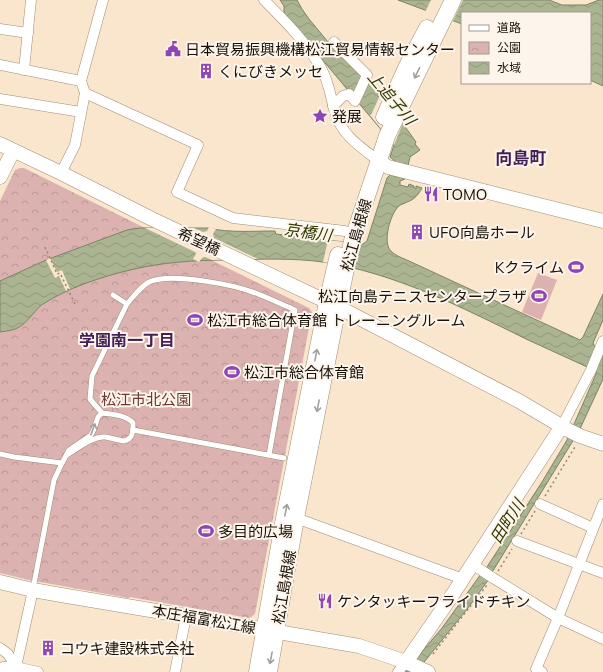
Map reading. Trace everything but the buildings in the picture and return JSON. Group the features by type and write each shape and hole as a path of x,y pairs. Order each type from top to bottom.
{"main road":[{"name":"松江島根線","path":"268,672 271,631 284,518 340,270 346,237 379,161 384,132 429,36 441,0"},
{"name":"松江島根線","path":"429,36 453,0"},
{"name":"松江島根線","path":"257,672 271,631 296,518 332,305"}],"street":[{"path":"24,70 31,0"},
{"path":"61,173 75,145 85,94 81,80 103,0"},
{"path":"264,0 301,39 322,68 329,83 334,110 342,128 353,142 379,161 427,176 603,221"},
{"path":"0,28 28,33"},
{"path":"333,106 343,96 348,94 355,101 367,75 334,42"},
{"path":"0,65 81,80"},
{"path":"85,94 198,145 177,192 233,218 346,237"},
{"path":"0,99 81,112"},
{"name":"希望橋","path":"0,144 332,305 519,401 570,431 603,444"},
{"path":"0,177 13,151"},
{"path":"404,666 463,579 477,568 570,431 590,370 602,344"},
{"path":"540,504 593,528"},
{"path":"542,672 536,669 603,504"},
{"path":"296,518 463,579"},
{"path":"517,541 603,573"},
{"path":"477,568 558,618 603,639"},
{"name":"本庄福富松江線","path":"0,582 33,590 360,646 404,666 426,671"},
{"path":"16,667 33,590"},
{"path":"175,672 186,616"},
{"path":"0,648 8,654 16,667"},
{"path":"0,670 3,666 16,667 38,672"}],"lane":[{"path":"67,455 81,446 99,438 105,437 124,441 132,436 133,424 130,420 102,413 90,400 92,376 128,304 137,292 144,285 150,282 158,279 172,278 202,281 234,287 257,294 295,310 269,455"},
{"path":"113,295 128,304"},
{"path":"33,590 54,480 69,450 91,435 98,417 102,413"},
{"path":"133,430 284,458"},
{"path":"0,454 62,463"}],"path":[{"path":"45,247 57,274 60,273 75,304"}],"green space":[{"name":"松江市北公園","path":"24,168 202,258 205,257 309,308 312,312 255,614 251,617 249,618 129,598 29,580 0,573 0,201 15,170"},
{"name":"松江向島テニスセンタープラザ","path":"538,273 557,280 541,320 522,312"}],"water":[{"path":"280,0 297,0 309,19 333,48 340,53 371,85 390,107 408,130 416,142 415,144 420,150 410,157 405,179 400,181 400,185 408,187 409,184 414,186 416,189 416,186 422,188 418,195 399,206 390,221 387,240 388,246 392,252 399,257 580,340 583,337 603,294 603,320 593,343 595,347 603,352 603,379 579,431 489,579 468,608 416,672 405,672 442,628 485,570 542,482 567,440 596,371 452,303 402,283 350,267 323,262 300,260 205,260 152,265 126,271 94,280 73,288 39,307 25,323 18,328 0,332 0,281 46,260 127,230 140,228 208,228 233,231 275,231 276,234 361,244 367,241 387,178 396,162 390,157 394,145 284,14 284,6"},
{"path":"398,0 549,0 562,5 586,5 603,0 603,86 591,80 591,12 461,12 461,24"}],"pier":[{"path":"431,0 463,0 452,23 425,12"},
{"path":"380,95 403,123 394,145 369,114 371,115"},
{"path":"209,227 216,229 213,234 214,238 258,259 212,260 205,257 199,262 193,259 196,254 195,252 145,228 194,228 203,232 207,231"},
{"path":"328,240 361,244 354,269 323,262"},
{"path":"50,258 57,272 62,270 70,289 66,291 59,276 55,278 46,260"}],"place":[{"name":"日本貿易振興機構松江貿易情報センター","path":"173,49"},
{"name":"くにびきメッセ","path":"206,71"},
{"name":"発展","path":"320,116"},
{"name":"TOMO","path":"431,194"},
{"name":"UFO向島ホール","path":"417,232"},
{"name":"Kクライム","path":"576,267"},
{"name":"松江向島テニスセンタープラザ","path":"539,296"},
{"name":"松江市総合体育館 トレーニングルーム","path":"195,320"},
{"name":"松江市総合体育館","path":"232,372"},
{"name":"多目的広場","path":"206,531"},
{"name":"ケンタッキーフライドチキン","path":"325,601"},
{"name":"コウキ建設株式会社","path":"48,648"}],"district":[{"name":"向島町","path":"521,157"},
{"name":"学園南一丁目","path":"127,340"}],"water label":[{"name":"上追子川","path":"392,98"},
{"name":"京橋川","path":"308,232"},
{"name":"田町川","path":"507,521"}]}
